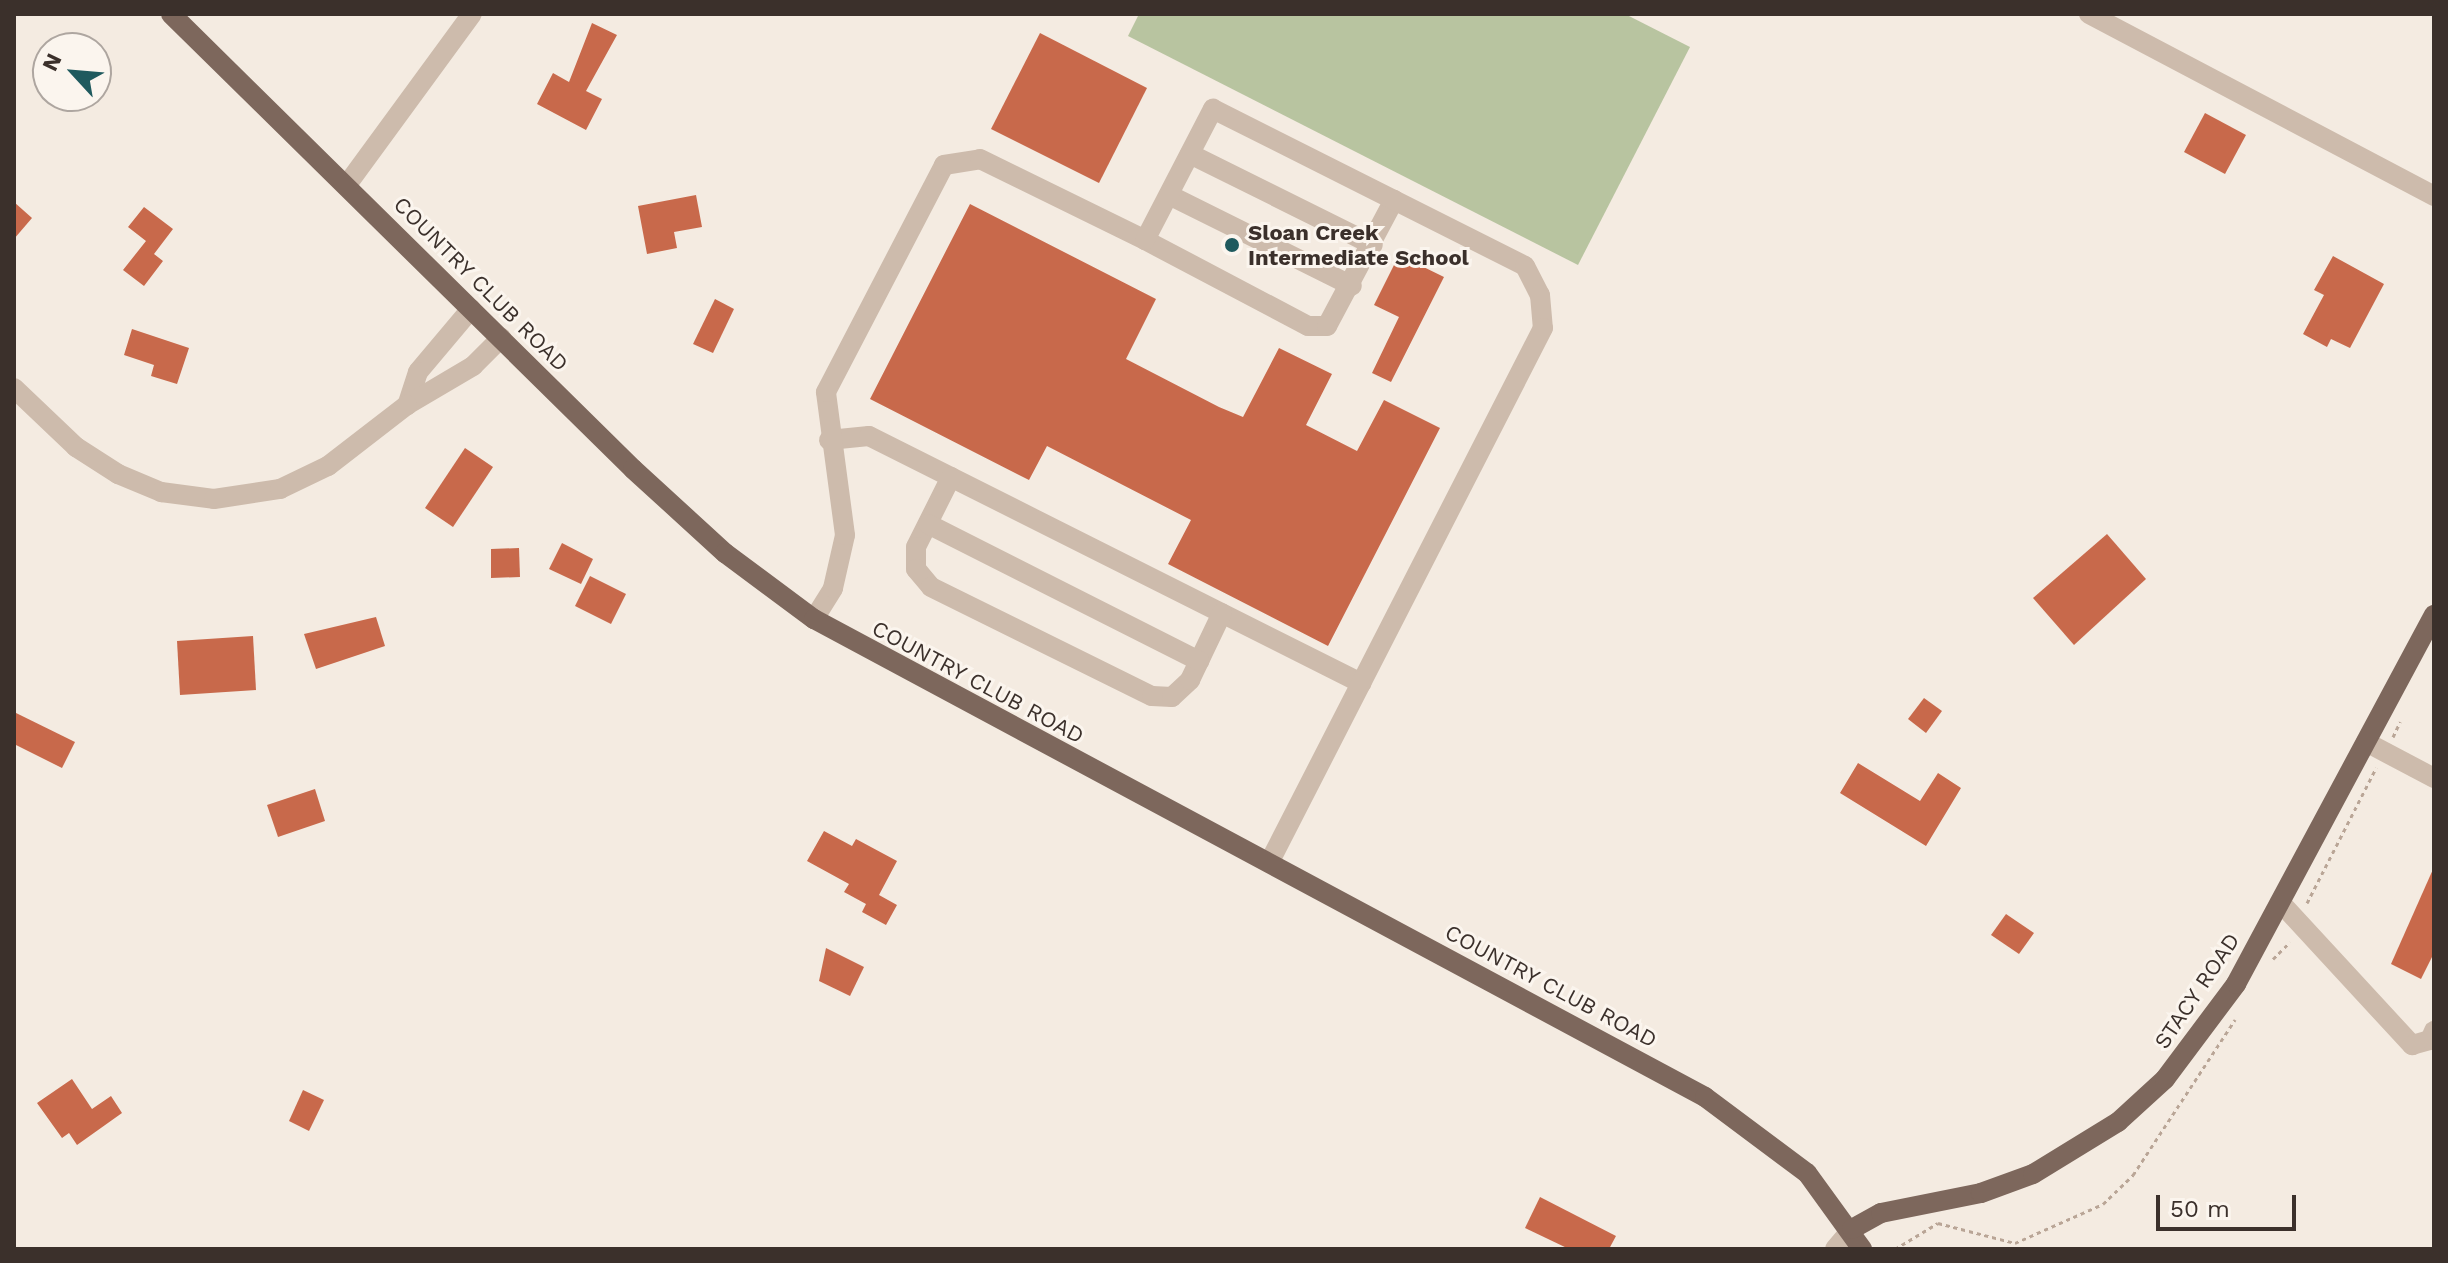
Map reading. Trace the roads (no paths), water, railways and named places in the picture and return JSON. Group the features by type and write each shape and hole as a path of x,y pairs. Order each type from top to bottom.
{"main road":[{"name":"COUNTRY CLUB ROAD","path":"171,14 725,553 814,619 1705,1097 1778,1145 1852,1229 1862,1249"},
{"name":"STACY ROAD","path":"1852,1229 1881,1213 1981,1193 2033,1174 2118,1122 2165,1079 2202,1034 2280,902 2434,615"}],"street":[{"path":"346,186 472,14"},
{"path":"2089,14 2434,196"},
{"path":"1145,240 1213,109 1525,266 1540,295 1543,328 1269,863"},
{"path":"1190,154 1373,245"},
{"path":"814,619 833,588 845,535 829,440 826,392 944,165 980,159 1145,240 1308,326 1327,326 1352,286 1394,200"},
{"path":"1169,195 1352,286"},
{"path":"407,405 418,372 471,309"},
{"path":"14,388 76,447 118,474 161,492 214,499 280,489 328,466 407,405 473,366 501,338"},
{"path":"829,440 869,436 1361,683"},
{"path":"951,477 916,547 916,569 931,587 1152,696 1172,697 1199,661 1222,613"},
{"path":"928,524 1199,661"},
{"path":"2366,742 2434,778"},
{"path":"2280,902 2412,1045 2430,1040 2434,1031"},
{"path":"1835,1249 1852,1229"}],"place":[{"name":"Sloan Creek Intermediate School","path":"1232,245"}]}
